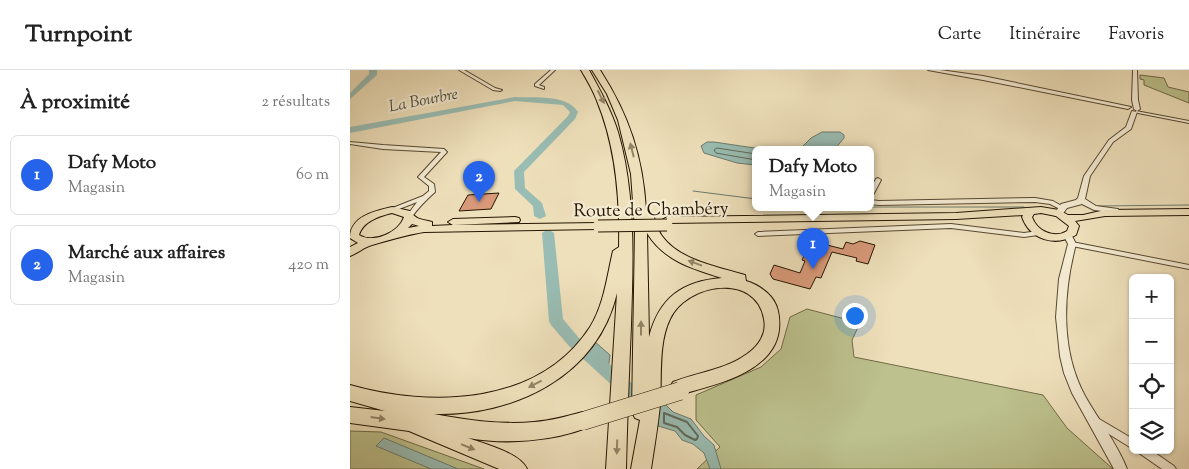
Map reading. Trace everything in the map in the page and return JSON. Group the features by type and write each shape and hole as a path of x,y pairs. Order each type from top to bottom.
{"highway":[{"path":"585,70 605,104 619,163 624,234 616,469"},
{"path":"596,70 617,103 627,131 635,162 640,198 647,382 641,469"},
{"path":"350,415 406,422 429,422 480,431 535,431 738,373 760,360 778,338 780,325 778,312 771,299 760,289 746,282 682,258 665,248 651,229 647,213 640,198"},
{"path":"350,393 394,404 456,407 499,400 549,377 575,356 591,337 606,309 624,234"},
{"path":"647,382 660,326 667,309 677,298 692,288 718,282 742,286 759,295 770,308 773,318 773,333 766,346 754,358 735,369 679,389"},
{"path":"394,404 399,409 478,425 504,427 582,419"},
{"path":"406,422 508,463 517,469"}],"main road":[{"path":"370,241 352,234 358,225 368,218 392,210"},
{"name":"Route de Chambéry","path":"392,210 407,213 417,224 472,220 599,224"},
{"name":"Route de Chambéry","path":"350,252 370,241 394,234 424,229 667,223 956,222 1005,216 1029,218 1041,210 1083,218 1105,213 1189,212"},
{"path":"1062,213 1074,226 1071,237"},
{"path":"394,234 401,230 410,218"},
{"path":"1029,218 1038,233 1051,237 1071,237"},
{"path":"1071,237 1081,224 1098,220 1189,218"}],"street":[{"path":"460,70 494,89 500,90"},
{"path":"544,88 536,85 553,70"},
{"path":"930,70 983,78 1108,103 1189,122"},
{"path":"874,203 1035,200 1051,202 1062,213 1081,200 1087,176 1111,141 1129,128 1132,122 1132,110 1135,100 1136,71"},
{"path":"350,143 382,148 442,150 444,152 421,177 432,185 432,192 415,208 410,218"},
{"path":"874,188 878,180"},
{"path":"392,210 425,197"},
{"path":"1081,200 1094,208 1152,212"},
{"path":"758,234 951,226 1024,236 1038,233"},
{"path":"1121,469 1116,457 1091,419 1075,388 1066,362 1060,329 1071,237 1189,267"},
{"path":"1091,419 1098,421 1129,441"},
{"path":"1148,454 1172,469"}],"green space":[{"path":"1140,75 1164,78 1168,87 1189,92 1189,103 1144,85 1144,80 1140,79"},
{"path":"807,309 860,323 852,340 854,357 1043,395 1067,428 1113,469 697,469 720,447 696,420 696,395 761,367 781,349 790,317"},
{"path":"350,431 381,432 484,469 350,469"}],"water":[{"path":"822,132 840,132 844,135 844,138 837,146 803,146 811,138"},
{"path":"707,142 714,142 752,148 752,165 737,163 704,153 701,146"},
{"path":"594,341 610,355 607,379 582,355"},
{"path":"662,401 673,412 691,419 704,436 714,445 721,469 710,469 704,453 693,444 682,440 675,431 658,426 658,402"},
{"path":"384,438 458,469 431,469 376,446"}],"building":[{"path":"499,193 491,209 459,211 468,195"},
{"path":"860,241 875,245 868,264 856,261 857,258 832,252 821,278 816,277 810,289 773,279 770,274 774,265 800,273 805,261 802,260 810,244 823,244 843,249 846,242 853,244"}],"waterway":[{"name":"La Bourbre","path":"350,97 373,75 373,70"},
{"name":"La Bourbre","path":"350,130 456,111 498,101 515,99 565,103 574,112 572,117 519,171 520,189 538,205 540,216"},
{"path":"693,191 752,198"},
{"path":"1098,206 1189,205"},
{"path":"874,207 1024,207"},
{"name":"La Bourbre","path":"548,233 556,321 574,342 644,404"}],"place":[{"name":"Marché aux affaires","path":"479,202"},
{"name":"Dafy Moto","path":"813,269"}]}
